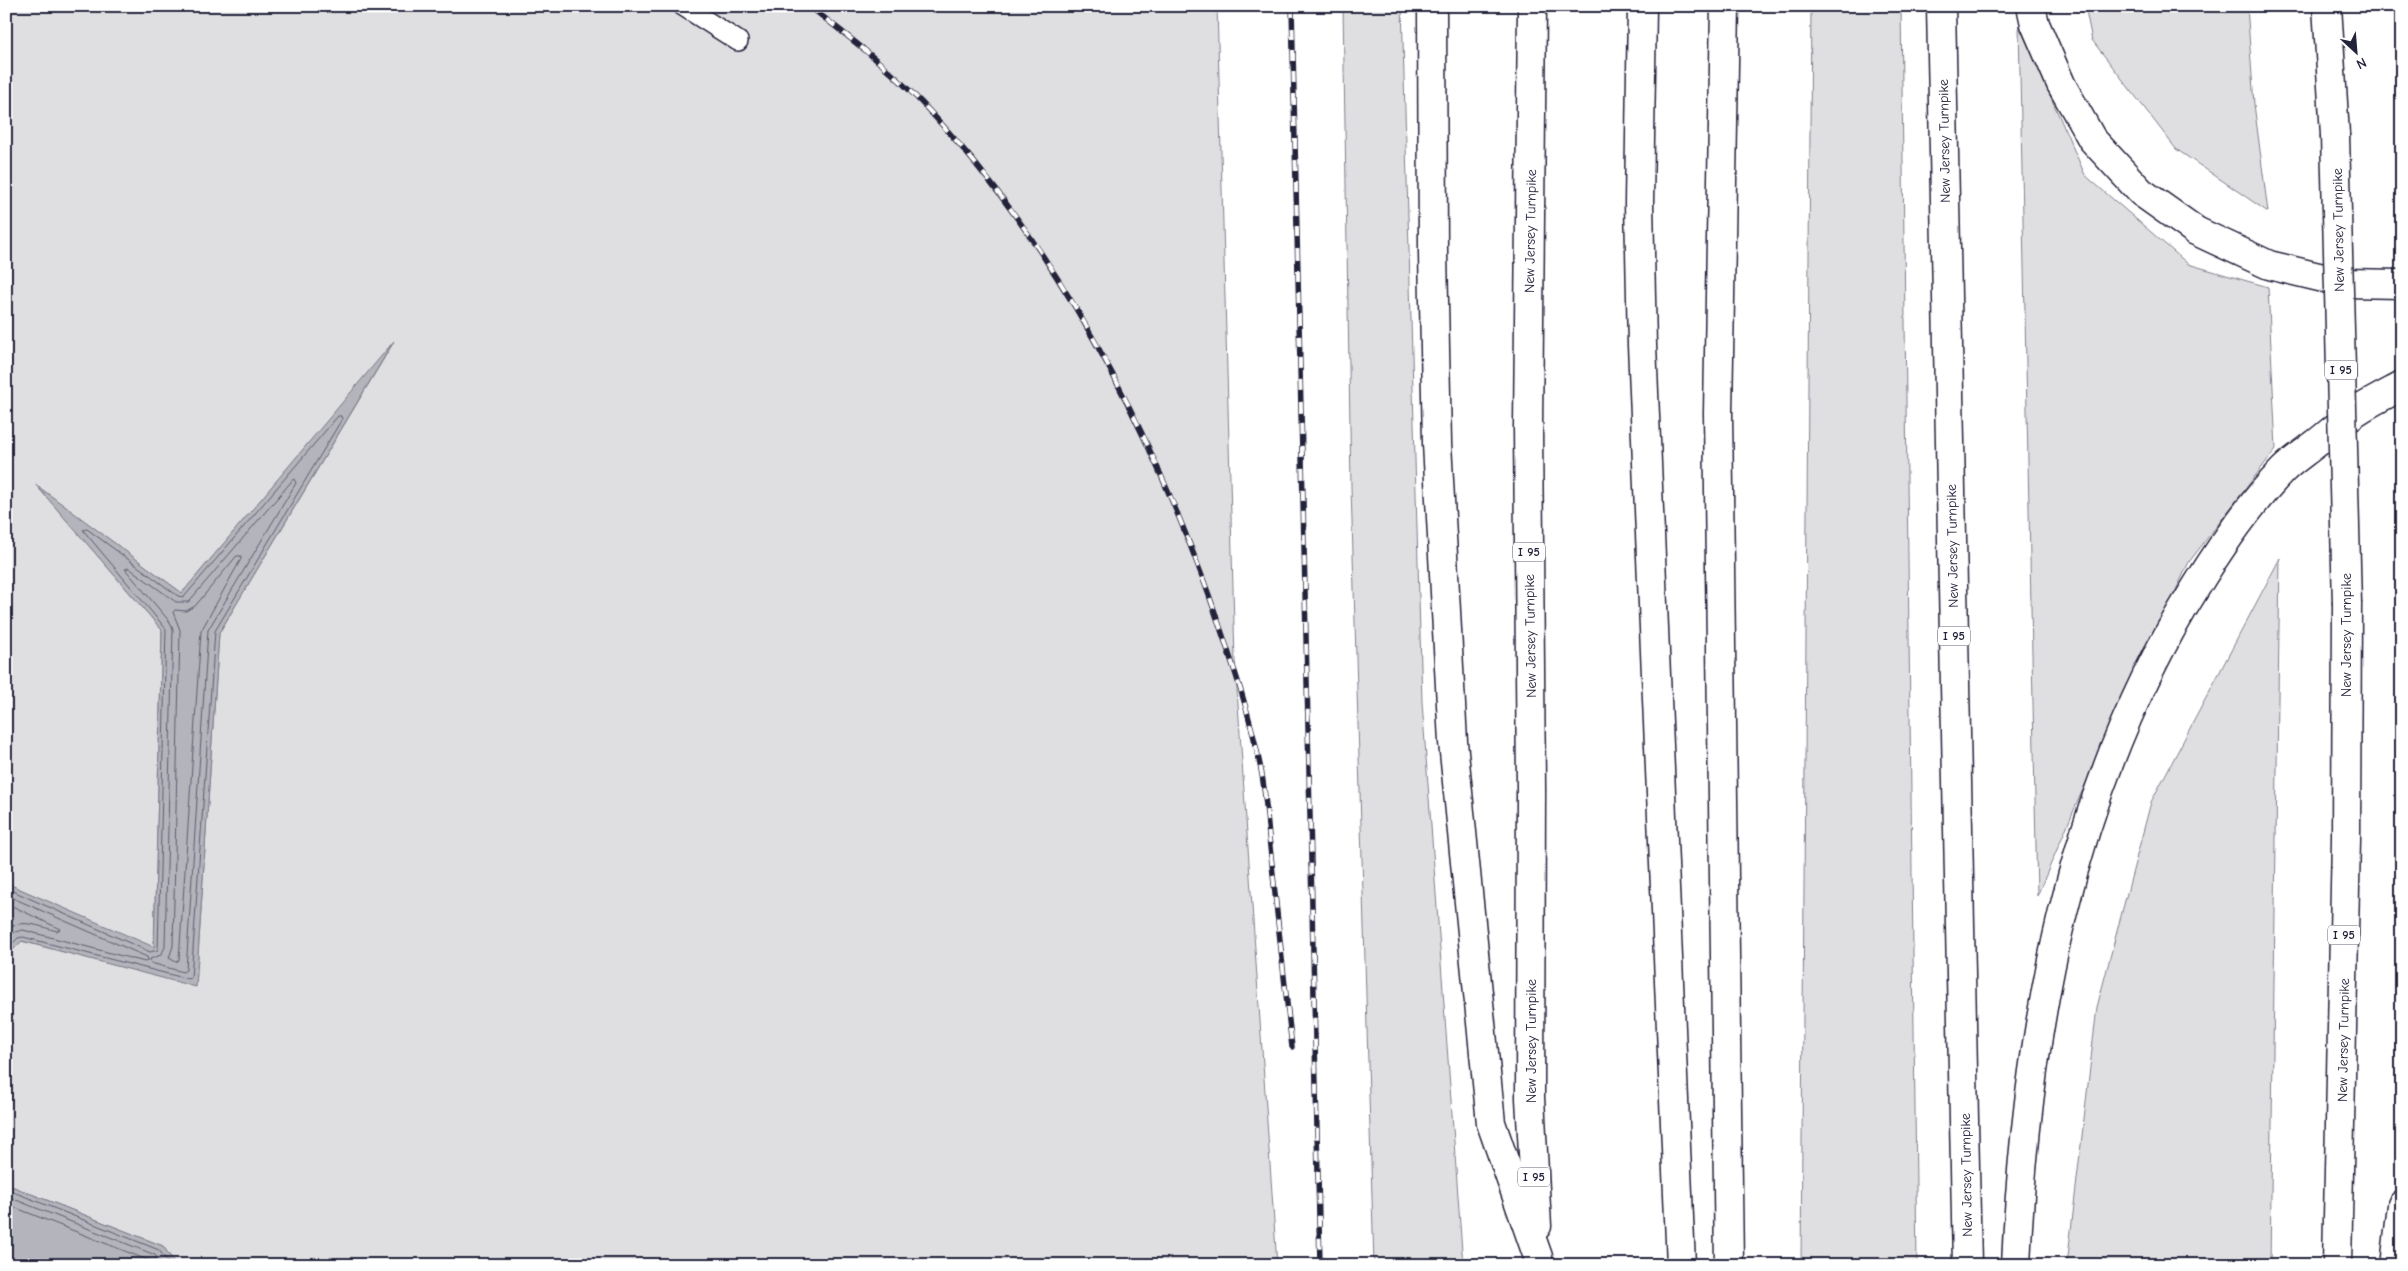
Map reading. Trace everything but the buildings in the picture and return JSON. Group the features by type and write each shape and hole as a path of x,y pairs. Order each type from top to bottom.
{"highway":[{"path":"1432,6 1433,264 1437,443 1444,597 1454,742 1491,1123 1539,1261"},
{"name":"New Jersey Turnpike","path":"1532,6 1528,427 1531,789 1530,1098 1539,1261"},
{"path":"1642,6 1639,203 1642,345 1681,1265"},
{"path":"1725,6 1718,413 1728,1265"},
{"name":"New Jersey Turnpike","path":"1941,6 1968,1265"},
{"path":"2031,6 2035,24 2061,84 2092,138 2141,192 2196,231 2269,265 2344,283 2402,284"},
{"name":"New Jersey Turnpike","path":"2327,6 2335,135 2346,604 2346,859 2337,1265"},
{"path":"2016,1265 2019,1201 2027,1118 2040,1026 2058,936 2081,846 2108,766 2137,696 2178,615 2224,542 2284,469 2360,409 2402,386"},
{"path":"2395,1265 2402,1205"}],"lane":[{"path":"683,6 738,41"}],"shaded area":[{"path":"6,6 1217,6 1235,661 1277,1265 176,1265 163,1246 6,1184 6,957 21,941 196,986 219,633 392,345 182,593 37,486 162,630 154,948 6,883"},
{"path":"1343,6 1402,6 1422,702 1463,1265 1374,1265 1351,487"},
{"path":"1811,6 1901,6 1917,1265 1801,1265"},
{"path":"2085,6 2247,6 2254,104 2268,212 2176,149 2092,40"},
{"path":"2019,25 2085,175 2188,264 2268,287 2276,449 2189,562 2080,796 2037,896"},
{"path":"2280,558 2270,1265 2067,1265 2097,1007 2151,802"}],"water":[{"path":"394,341 219,633 196,987 22,941 6,957 6,883 154,947 162,630 35,484 182,593"},
{"path":"6,1184 163,1246 176,1265 6,1265"}],"railway":[{"path":"809,6 867,52 922,103 970,157 1014,214 1054,273 1092,335 1156,464 1210,598 1252,730 1265,797 1292,1047"},
{"path":"1292,6 1320,1265"}]}
